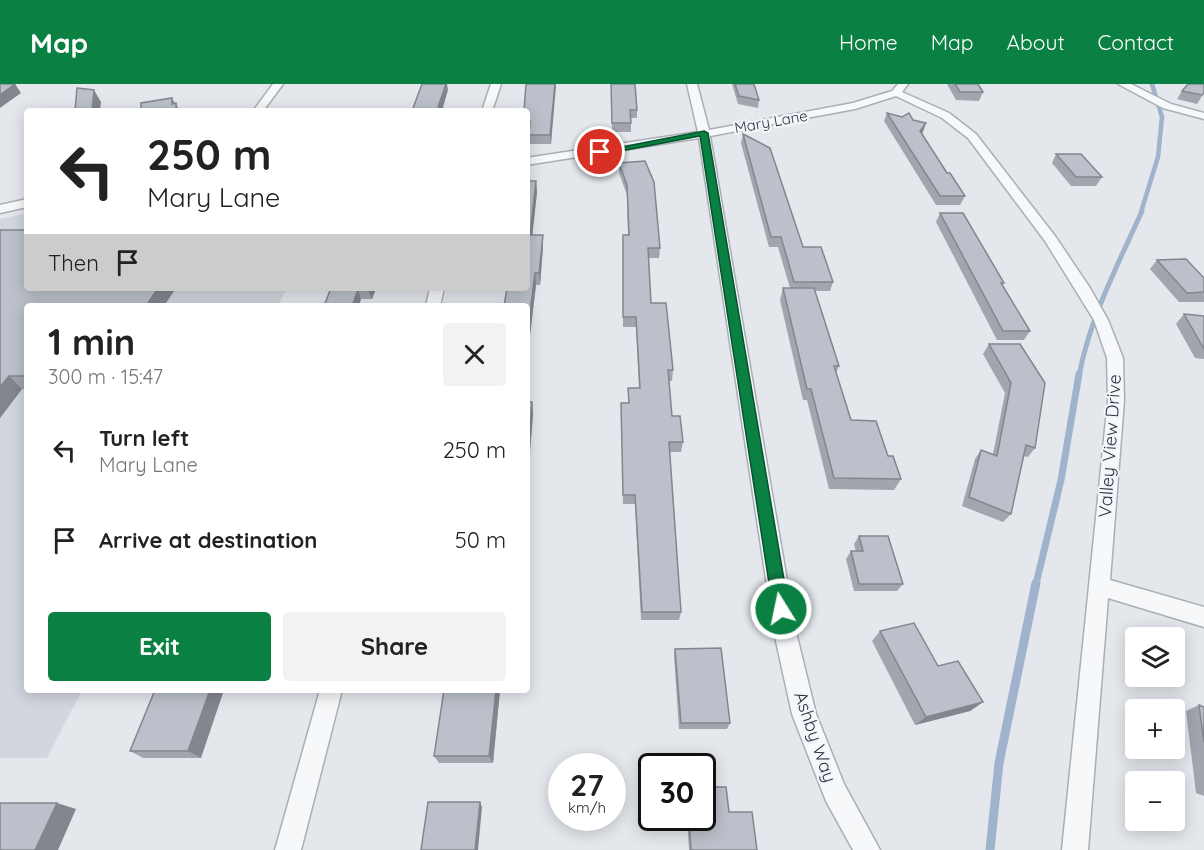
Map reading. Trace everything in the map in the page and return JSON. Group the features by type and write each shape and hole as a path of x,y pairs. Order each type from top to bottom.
{"street":[{"path":"260,108 278,84"},
{"path":"488,108 496,84"},
{"name":"Ashby Way","path":"692,84 704,133 787,642 804,714 835,792 867,850"},
{"path":"1123,84 1167,106 1204,116"},
{"name":"Mary Lane","path":"530,161 600,152 855,106 899,89"},
{"name":"Valley View Drive","path":"899,89 942,112 959,123 972,136 1050,239 1083,288 1101,320 1115,358 1116,400 1075,850"},
{"path":"0,209 24,204"},
{"path":"1100,586 1204,617"},
{"path":"288,850 330,693"}],"shaded area":[{"path":"24,214 24,291 286,291 280,303 24,303 24,693 80,693 47,758 0,758 0,219"}],"building":[{"path":"0,84 15,84 0,95"},
{"path":"422,84 446,84 438,107 440,108 413,108"},
{"path":"526,84 555,84 550,135 530,135 530,108 524,108"},
{"path":"611,84 635,84 637,110 630,110 631,123 612,123"},
{"path":"735,84 754,84 759,100 739,96"},
{"path":"955,84 978,84 983,92 960,92"},
{"path":"1188,84 1204,84 1204,93 1202,95 1182,91"},
{"path":"77,88 94,90 92,108 75,108"},
{"path":"172,98 172,104 176,103 176,108 141,108 141,103"},
{"path":"887,113 902,117 909,113 913,120 926,123 920,131 965,196 940,196"},
{"path":"743,134 770,148 803,247 821,247 833,282 794,282 781,237 771,237"},
{"path":"1056,154 1081,154 1102,177 1076,177"},
{"path":"645,161 654,182 660,248 648,248 651,303 666,303 673,370 668,370 672,416 680,416 683,442 669,442 681,612 642,612 635,495 623,495 621,403 629,403 628,388 640,388 636,317 623,317 623,235 629,235 627,185 619,163"},
{"path":"530,181 536,181 530,235"},
{"path":"940,213 963,213 1030,331 1003,331"},
{"path":"0,230 24,230 24,291 156,291 148,303 24,303 24,376 9,376 0,387"},
{"path":"530,235 543,235 539,273 535,273 530,312 530,303 504,303 506,291 530,291"},
{"path":"1186,259 1204,278 1204,292 1187,293 1157,260"},
{"path":"783,288 814,288 839,366 834,366 851,420 876,421 888,456 893,456 901,479 834,478 811,389 807,389"},
{"path":"330,291 358,291 353,303 325,303"},
{"path":"1184,314 1204,316 1204,349"},
{"path":"989,344 1020,344 1045,383 1035,448 1026,445 1011,514 969,497 981,450 997,456 1011,383"},
{"path":"530,402 532,402 530,427"},
{"path":"859,536 888,536 903,584 859,584 851,551 863,551"},
{"path":"914,623 938,666 958,661 983,702 926,717 880,631"},
{"path":"721,648 730,723 681,723 675,649"},
{"path":"154,693 209,693 188,751 130,751"},
{"path":"444,693 496,693 489,756 434,756"},
{"path":"1199,705 1204,707 1204,742"},
{"path":"716,787 726,787 729,812 752,812 757,850 691,850 690,831 716,831"},
{"path":"428,802 480,802 475,850 421,850"},
{"path":"0,803 57,803 35,850 0,850"}],"waterway":[{"path":"1141,212 1158,157 1162,117 1152,84"},
{"path":"1079,376 1097,313 1142,211"},
{"path":"1036,584 1061,480 1079,374"},
{"path":"990,850 999,763 1036,583"}],"route":[{"path":"600,152 704,133 781,609"}]}
